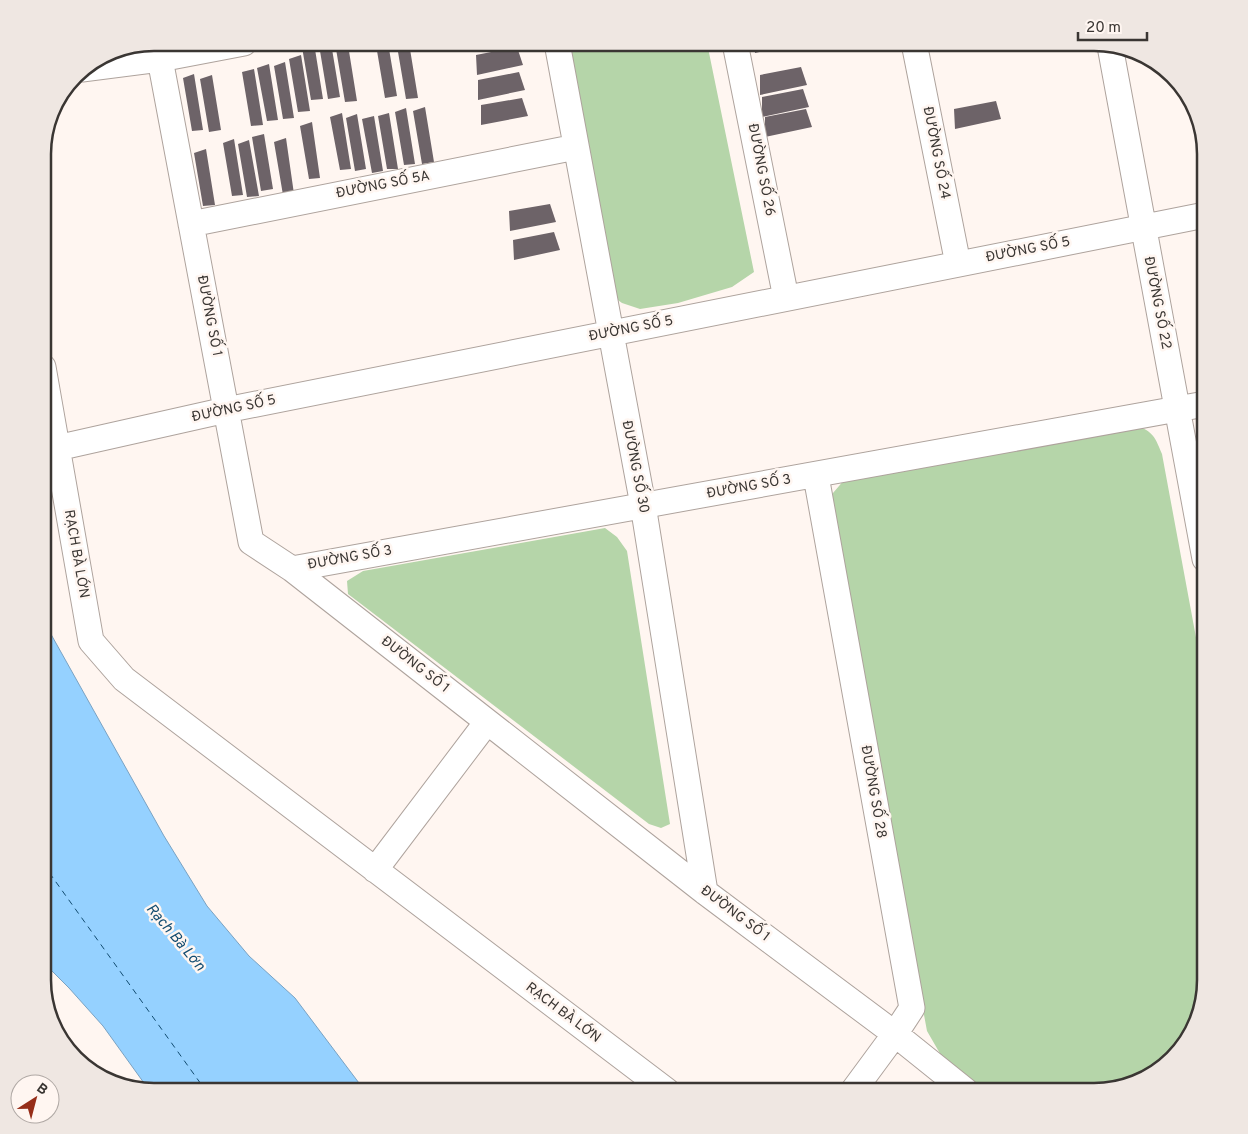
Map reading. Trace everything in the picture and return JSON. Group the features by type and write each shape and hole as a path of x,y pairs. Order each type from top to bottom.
{"street":[{"path":"99,68 200,51"},
{"name":"ĐƯỜNG SỐ 30","path":"559,51 643,505 705,892"},
{"name":"ĐƯỜNG SỐ 26","path":"737,51 786,298"},
{"name":"ĐƯỜNG SỐ 24","path":"916,51 958,264"},
{"name":"ĐƯỜNG SỐ 22","path":"1111,53 1197,515"},
{"name":"ĐƯỜNG SỐ 1","path":"160,59 251,542 292,569 705,892 895,1034 955,1083"},
{"name":"ĐƯỜNG SỐ 5A","path":"191,224 576,146"},
{"name":"ĐƯỜNG SỐ 5","path":"57,448 226,410 1197,217"},
{"name":"ĐƯỜNG SỐ 3","path":"292,569 643,505 816,476 1197,405"},
{"name":"RẠCH BÀ LỚN","path":"51,413 91,641 124,679 655,1083"},
{"name":"ĐƯỜNG SỐ 28","path":"816,476 912,1008 860,1083"},
{"path":"375,870 487,722"}],"green space":[{"path":"568,51 709,51 754,272 732,287 678,303 640,309 622,303 611,295"},
{"path":"1132,424 1148,431 1157,442 1162,454 1197,643 1197,986 1189,1019 1179,1037 1167,1053 1133,1075 1114,1081 1094,1083 975,1083 942,1057 927,1031 830,507 833,493 845,479"},
{"path":"605,528 617,537 627,551 670,824 661,828 649,824 348,594 347,581 363,571"}],"water":[{"name":"Rạch Bà Lớn","path":"51,634 164,836 207,906 249,956 295,998 359,1083 143,1082 103,1026 51,970"}],"building":[{"path":"303,51 315,51 323,99 311,100"},
{"path":"320,51 332,51 340,97 328,99"},
{"path":"336,51 349,51 357,101 345,102"},
{"path":"377,51 389,51 397,96 385,98"},
{"path":"398,51 410,51 418,98 406,99"},
{"path":"496,51 518,51 523,65 477,75 476,55"},
{"path":"301,55 310,111 298,112 289,59"},
{"path":"285,62 294,118 283,119 274,66"},
{"path":"269,64 278,120 267,121 257,68"},
{"path":"801,67 807,85 760,95 760,75"},
{"path":"254,69 263,125 251,126 242,72"},
{"path":"519,72 525,90 478,100 478,80"},
{"path":"194,74 203,130 192,131 183,78"},
{"path":"212,75 221,130 209,132 200,79"},
{"path":"803,89 809,107 762,117 762,97"},
{"path":"522,98 528,116 481,125 481,105"},
{"path":"996,101 1001,119 955,129 954,109"},
{"path":"425,107 434,162 422,164 413,111"},
{"path":"406,108 415,164 404,165 395,112"},
{"path":"806,109 812,127 765,137 765,117"},
{"path":"342,113 351,169 340,170 330,117"},
{"path":"389,113 398,169 387,169 378,116"},
{"path":"357,114 366,169 355,171 346,118"},
{"path":"374,116 383,171 372,173 362,119"},
{"path":"312,122 320,178 309,179 300,126"},
{"path":"264,134 273,189 261,191 252,137"},
{"path":"286,138 294,194 283,195 274,142"},
{"path":"234,139 243,195 232,196 223,143"},
{"path":"249,140 259,196 247,197 238,144"},
{"path":"206,149 215,205 203,206 194,153"},
{"path":"550,204 556,222 510,231 509,211"},
{"path":"554,232 560,250 514,260 513,240"}],"ferry route":[{"path":"51,875 200,1083"}]}
